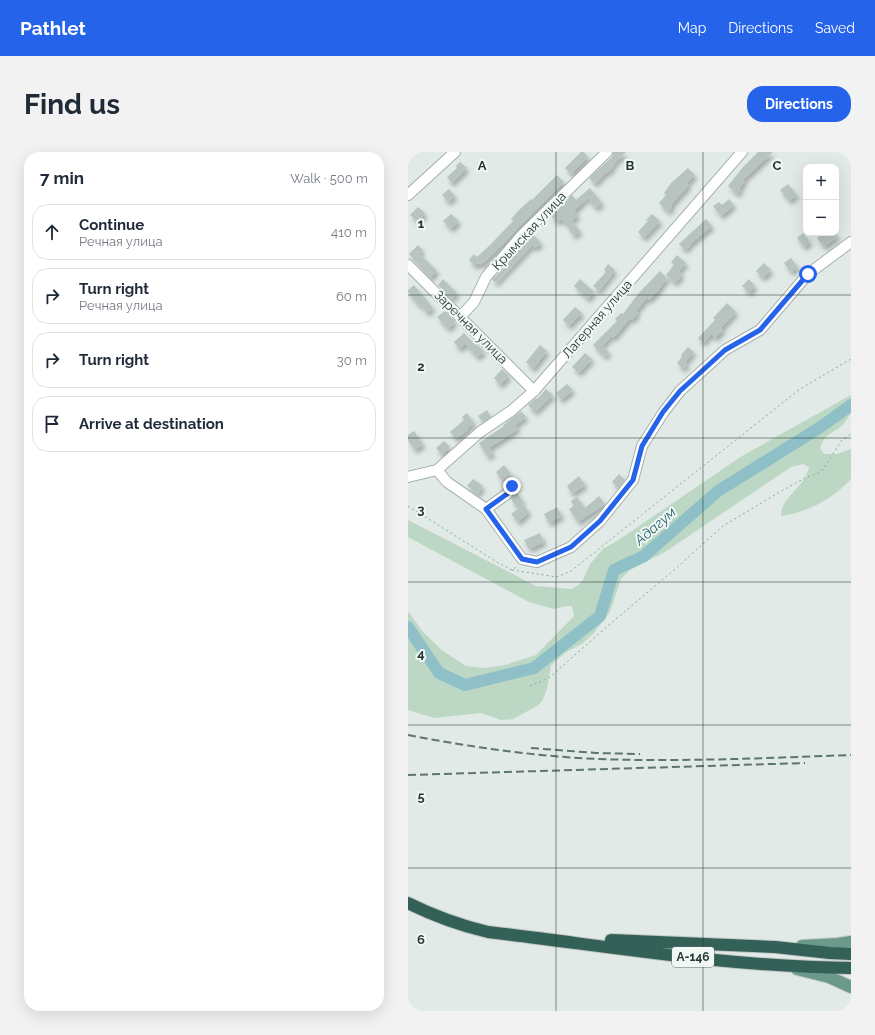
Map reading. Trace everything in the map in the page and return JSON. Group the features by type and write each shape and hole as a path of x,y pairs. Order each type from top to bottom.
{"highway":[{"name":"А-146","path":"408,903 446,920 488,932 676,956 851,968"},
{"name":"А-146","path":"536,938 775,947 851,954"}],"main road":[{"name":"А-146","path":"775,947 814,946 851,942"},
{"name":"А-146","path":"762,963 829,977 851,987"}],"street":[{"path":"408,195 455,152"},
{"name":"Крымская улица","path":"461,316 474,302 486,277 522,235 607,152"},
{"name":"Лагерная улица","path":"437,470 480,432 511,411 534,391 742,152"},
{"path":"408,477 437,470 447,482 486,509 522,559 537,562 571,547 600,521 633,480 642,446 663,412 680,391 725,350 760,330 808,274 851,242"},
{"name":"Заречная улица","path":"408,264 534,391"},
{"path":"486,509 507,494 512,486"}],"path":[{"path":"408,506 512,570 557,576 571,571 800,389 851,359"},
{"path":"530,686 549,678 723,526 805,478 821,472 842,440 851,434"},
{"path":"512,570 529,560"}],"green space":[{"path":"851,395 851,413 843,425 827,436 820,448 824,454 837,454 851,449 851,479 844,486 819,504 801,511 781,516 783,506 805,478 809,467 803,464 791,467 665,552 630,570 621,579 610,612 593,634 583,643 565,653 551,665 547,689 542,701 537,706 513,719 501,720 481,713 434,718 408,710 408,611 423,632 443,651 466,666 485,668 505,665 536,655 574,616 572,606 554,609 529,602 408,537 408,520 536,586 572,589 583,580 590,564 603,549 742,456"}],"building":[{"path":"581,152 584,152 588,157 571,174 565,168"},
{"path":"613,152 626,152 595,184 589,178 612,157"},
{"path":"758,152 773,152 743,180 745,182 739,188 741,190 737,194 728,186 743,167"},
{"path":"460,162 467,168 452,183 447,177 457,168 456,166"},
{"path":"688,168 695,175 687,183 689,185 671,205 672,207 668,212 659,203 666,195 664,193 671,183"},
{"path":"557,175 564,182 496,251 481,265 478,263 475,266 469,260 474,254 477,257 490,245 513,221 511,219 518,211 531,199 532,200"},
{"path":"788,184 797,195 789,201 780,190"},
{"path":"590,188 602,203 596,208 587,198 574,211 578,215 572,221 580,231 574,236 568,228 569,227 561,219 557,222 551,216 572,195 576,200"},
{"path":"449,189 455,196 448,202 442,195"},
{"path":"729,199 734,205 721,216 713,206 719,202 722,205"},
{"path":"418,207 425,213 418,222 410,215"},
{"path":"451,214 459,221 451,229 443,221"},
{"path":"652,214 660,221 644,238 638,232"},
{"path":"706,219 712,226 685,250 679,244"},
{"path":"803,233 803,236 805,236 810,242 804,247 797,238"},
{"path":"533,234 541,243 535,248 532,245 496,283 492,280"},
{"path":"820,236 838,236 824,247 817,238"},
{"path":"418,245 423,250 419,253 437,271 430,278 409,254"},
{"path":"677,255 686,263 679,271 682,275 675,283 666,275 674,265 671,262"},
{"path":"791,258 798,267 791,272 784,263"},
{"path":"764,263 771,270 763,278 756,271"},
{"path":"608,264 615,270 599,291 593,286 606,272 604,270"},
{"path":"660,271 667,278 657,292 649,300 647,298 636,311 638,313 632,320 630,318 613,338 611,336 602,346 609,352 605,357 593,345 617,321 615,319 621,313 623,314 638,294"},
{"path":"443,279 457,293 452,299 438,285"},
{"path":"580,279 594,292 588,299 574,286"},
{"path":"749,279 755,286 749,293 742,286"},
{"path":"414,285 433,308 427,313 420,304 418,305 408,292 408,290"},
{"path":"727,303 736,312 721,328 723,330 715,338 711,334 703,343 698,338 715,320 713,318"},
{"path":"575,307 582,313 569,326 563,320"},
{"path":"445,311 455,322 448,329 437,317"},
{"path":"464,333 484,352 477,357 465,344 459,349 454,342"},
{"path":"540,345 547,351 533,369 526,362"},
{"path":"688,347 694,352 685,362 687,364 683,369 677,363 682,357 681,355"},
{"path":"585,353 592,359 579,373 572,367"},
{"path":"502,369 509,376 500,385 494,378"},
{"path":"567,384 573,390 561,400 556,393"},
{"path":"546,389 553,395 535,412 528,405 536,398 537,399"},
{"path":"487,410 491,417 483,422 478,416"},
{"path":"521,411 526,417 515,425 518,429 489,448 493,453 488,457 479,443 504,426 503,425"},
{"path":"467,413 474,423 467,428 468,430 456,439 450,432 464,420 462,417"},
{"path":"414,431 423,444 415,450 408,440 408,435"},
{"path":"444,441 450,447 442,455 436,448"},
{"path":"504,465 511,474 502,480 496,472"},
{"path":"619,474 625,480 618,488 612,482"},
{"path":"579,476 585,485 572,494 567,486"},
{"path":"473,479 483,486 478,494 467,486"},
{"path":"516,491 523,501 521,502 529,512 518,522 511,514 518,509 511,499"},
{"path":"599,496 605,504 578,522 569,509 574,506 571,501 577,497 585,508"},
{"path":"557,507 562,516 549,523 544,514"},
{"path":"540,533 544,542 529,549 524,540"}],"waterway":[{"name":"Адагум","path":"408,627 439,673 465,685 534,668 600,616 614,570 644,556 718,491 819,428 851,405"}],"railway":[{"path":"408,735 549,756 597,759 692,760 851,755"},
{"path":"531,748 596,753 640,754"},
{"path":"408,775 805,763"}],"route":[{"path":"512,486 507,494 486,509 522,559 537,562 571,547 600,521 633,480 642,446 663,412 680,391 725,350 760,330 808,274"}]}
